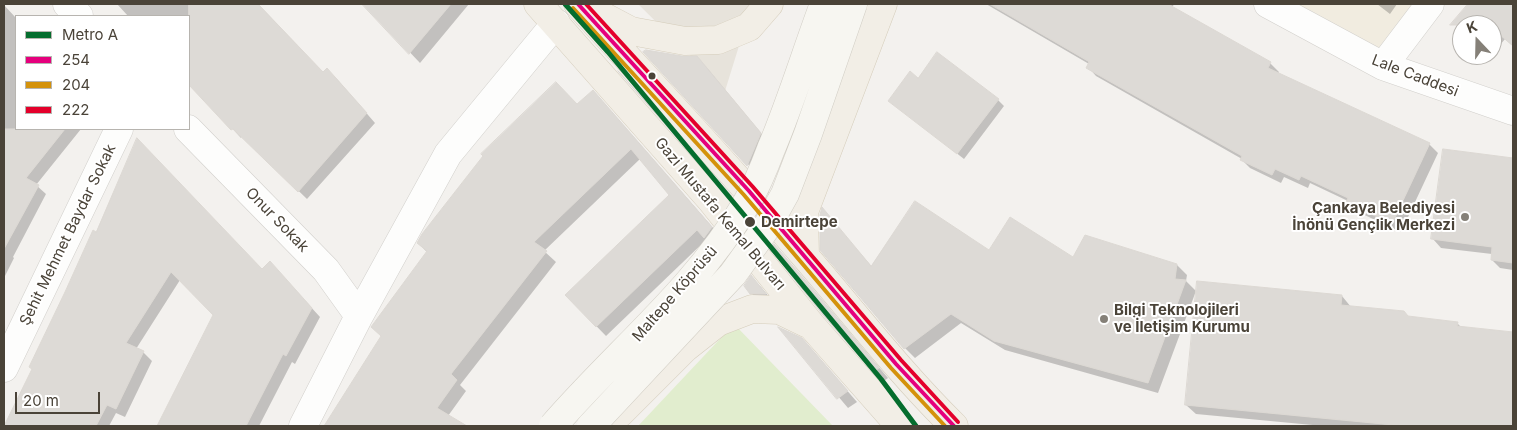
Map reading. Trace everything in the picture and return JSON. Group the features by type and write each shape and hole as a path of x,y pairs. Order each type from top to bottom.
{"main road":[{"path":"579,4 631,31 684,41 718,40 749,27 769,4"},
{"path":"579,4 806,256 925,398 954,426"},
{"name":"Maltepe Köprüsü","path":"553,426 583,392 644,331 711,256 746,204 760,177 780,128 824,4"},
{"name":"Maltepe Köprüsü","path":"591,426 733,274 766,228 785,194 854,4"},
{"path":"806,256 804,212 884,4"},
{"name":"Gazi Mustafa Kemal Bulvarı","path":"547,13 711,200 811,325 900,426"},
{"path":"607,426 685,348 718,322 752,309 779,310 811,325"}],"street":[{"path":"67,4 78,15"},
{"name":"Lale Caddesi","path":"1268,4 1383,66 1513,111"},
{"path":"1383,66 1430,4"},
{"path":"303,426 359,316 448,154 547,13"},
{"name":"Şehit Mehmet Baydar Sokak","path":"4,368 119,130"},
{"name":"Onur Sokak","path":"189,130 326,270 359,316"}],"shaded area":[{"path":"638,4 752,4 725,91 725,90"},
{"path":"1268,4 1430,4 1383,66"}],"green space":[{"path":"734,324 833,426 638,426"}],"building":[{"path":"189,4 258,4 323,72 327,68 367,113 298,192 233,129 231,130 190,86"},
{"path":"362,4 451,4 409,54"},
{"path":"990,4 1168,4 1271,62 1268,68 1430,143 1392,224 1346,202 1348,198 1301,176 1299,180 1275,169 1272,175 1240,160 1242,156 1086,68 1089,62"},
{"path":"1468,4 1513,4 1513,46 1502,37 1502,15 1459,15"},
{"path":"646,50 682,56 697,56 761,133 747,166 643,52"},
{"path":"937,52 999,99 957,154 888,101 910,71 918,78"},
{"path":"618,71 732,196 730,199 723,190"},
{"path":"556,82 577,104 593,90 712,227 704,238 697,230 596,327 565,295 669,195 631,149 534,242 547,251 451,374 457,380 437,408 467,426 324,426 381,336 371,327 427,251 417,243 422,234 483,156 481,154"},
{"path":"4,129 64,130 26,178 39,185 4,249"},
{"path":"137,138 262,269 270,261 312,308 286,356 283,354 246,426 157,426 213,315 171,272 126,343 144,351 116,409 107,405 96,426 4,426 32,369 29,367 93,230 96,232"},
{"name":"Çankaya Belediyesi İnönü Gençlik Merkezi","path":"1443,149 1513,158 1513,263 1491,260 1492,247 1431,239"},
{"path":"915,201 989,250 1010,217 1073,257 1085,235 1177,264 1175,279 1186,280 1148,383 994,341 951,314 904,349 820,250 820,215 822,207 871,266"},
{"path":"774,244 879,368 873,372 823,315 770,249"},
{"path":"751,275 766,294 750,294 744,286"},
{"path":"1197,281 1342,295 1341,305 1404,311 1408,316 1458,322 1457,326 1513,332 1513,426 1404,426 1185,405"},
{"path":"778,327 802,338 848,391 837,399"}],"metro line":[{"name":"A","path":"565,4 608,52 881,379 916,426"}],"transit line":[{"name":"254","path":"578,4 749,191 896,364 954,426"},
{"name":"222","path":"586,4 753,187 901,360 958,422"},
{"name":"204","path":"573,8 744,195 891,368 945,426"}],"place":[{"name":"Çankaya Belediyesi İnönü Gençlik Merkezi","path":"1465,217"},
{"name":"Demirtepe","path":"750,222"},
{"name":"Bilgi Teknolojileri ve İletişim Kurumu","path":"1104,319"}]}
